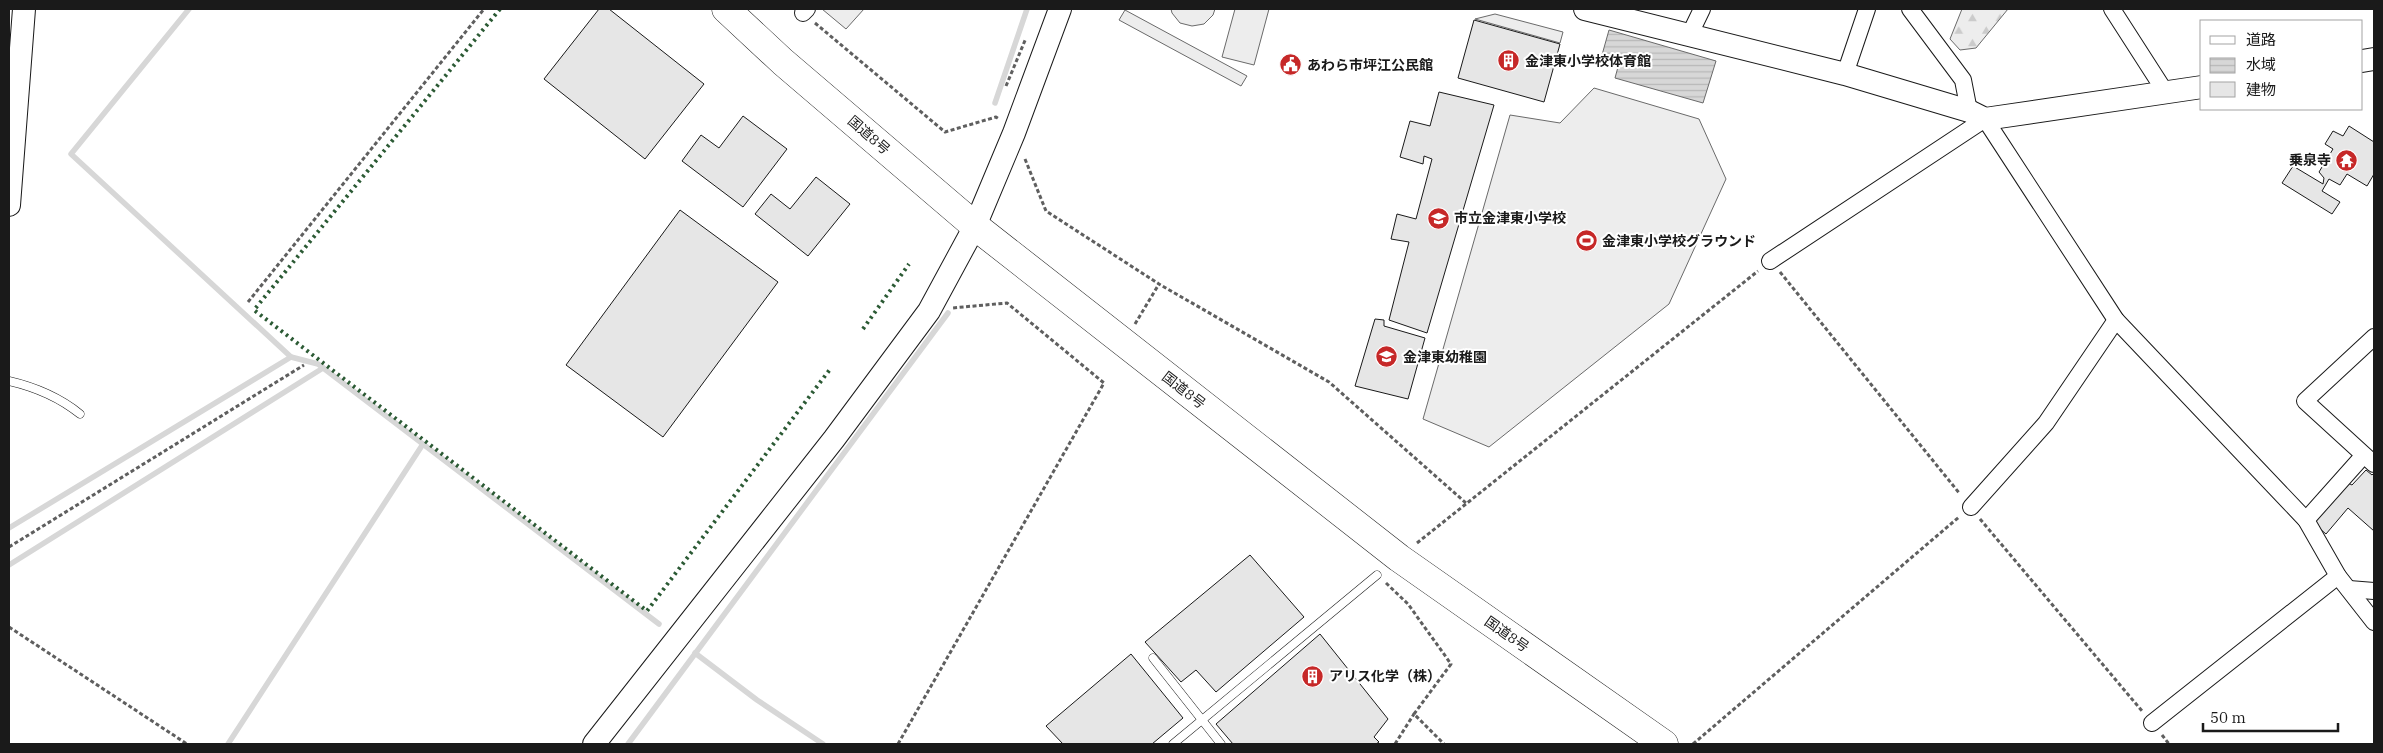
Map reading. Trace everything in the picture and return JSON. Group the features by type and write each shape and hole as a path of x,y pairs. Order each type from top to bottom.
{"highway":[{"name":"国道8号","path":"726,9 784,62 975,226 1124,343 1399,558 1664,744"}],"street":[{"path":"9,204 24,9"},
{"path":"594,744 834,439 929,311 975,226 1014,133 1060,9"},
{"path":"1585,9 1845,74 1977,115 2200,88"},
{"path":"1689,36 1702,9"},
{"path":"1845,74 1867,9"},
{"path":"1910,9 1963,80 1977,115 2116,320 2306,520 2338,576 2374,622"},
{"path":"2112,9 2166,93"},
{"path":"1770,261 1977,115"},
{"path":"1971,507 2046,423 2116,320"},
{"path":"2306,520 2369,460 2305,401 2374,337"},
{"path":"2152,723 2338,576"},
{"path":"2348,590 2374,592"}],"lane":[{"path":"9,381 31,386 68,404 80,414"},
{"path":"1173,744 1377,575"},
{"path":"1153,658 1221,744"}],"path":[{"path":"248,302 484,9"},
{"path":"805,11 946,132 996,117 1014,133 1046,212 1158,284 1329,382 1466,503"},
{"path":"1006,86 1027,34"},
{"path":"1399,558 1770,261 1971,507 2169,744"},
{"path":"1124,343 1158,284"},
{"path":"898,744 1104,383 1007,303 929,311"},
{"path":"9,547 304,365"},
{"path":"1693,744 1971,507"},
{"path":"1377,575 1408,604 1451,664 1414,714 1395,744"},
{"path":"9,627 187,744"},
{"path":"1414,714 1444,744"}],"shaded area":[{"path":"822,9 864,9 846,29"},
{"path":"1171,9 1215,9 1213,15 1204,24 1192,26 1180,23"},
{"path":"1235,9 1269,9 1254,65 1222,57"},
{"path":"1125,10 1247,76 1241,86 1119,20"},
{"path":"1495,14 1563,32 1560,43 1475,19"},
{"name":"金津東小学校グラウンド","path":"1594,88 1699,119 1726,179 1669,304 1489,447 1423,419 1510,115 1560,123"}],"green space":[{"path":"1962,9 2008,9 1976,48 1960,50 1950,39"}],"water":[{"path":"1609,30 1716,61 1703,103 1615,78 1618,67 1600,62"}],"building":[{"path":"599,9 609,9 704,84 645,159 544,79"},
{"name":"金津東小学校体育館","path":"1474,20 1560,44 1544,102 1458,78"},
{"path":"1439,92 1494,105 1427,333 1389,320 1409,242 1391,239 1397,214 1416,219 1432,159 1424,156 1423,164 1400,157 1410,121 1430,126"},
{"path":"743,116 787,149 743,207 682,161 701,135 719,148"},
{"path":"2349,126 2374,142 2374,174 2367,186 2347,174 2340,185 2329,179 2322,191 2340,202 2332,214 2282,183 2293,166 2323,184 2324,178 2319,172 2333,149 2325,144 2333,131 2343,136"},
{"path":"816,177 850,204 808,256 755,214 771,194 790,209"},
{"path":"680,210 778,282 663,437 566,365"},
{"path":"1375,319 1384,320 1384,326 1425,338 1408,399 1355,386"},
{"path":"2366,470 2372,475 2374,473 2374,531 2348,508 2326,534 2312,522 2346,482 2352,485"},
{"path":"1250,555 1304,617 1216,692 1196,670 1181,682 1145,642"},
{"name":"アリス化学（株）","path":"1320,634 1388,719 1374,737 1379,742 1376,744 1233,744 1216,724"},
{"path":"1131,654 1183,718 1152,744 1063,744 1046,726"}],"waterway":[{"path":"9,528 291,357 71,154 189,9"},
{"path":"995,103 1027,9"},
{"path":"628,744 948,313"},
{"path":"291,357 318,364 659,624"},
{"path":"9,565 323,368"},
{"path":"228,744 423,444"},
{"path":"695,653 757,700 823,744"}],"hedge":[{"path":"500,9 254,310 647,611 831,368"},
{"path":"863,329 909,264"}],"place":[{"name":"金津東小学校体育館","path":"1509,61"},
{"name":"あわら市坪江公民館","path":"1291,65"},
{"name":"乗泉寺","path":"2347,160"},
{"name":"市立金津東小学校","path":"1438,218"},
{"name":"金津東小学校グラウンド","path":"1586,241"},
{"name":"金津東幼稚園","path":"1387,357"},
{"name":"アリス化学（株）","path":"1313,676"}]}
